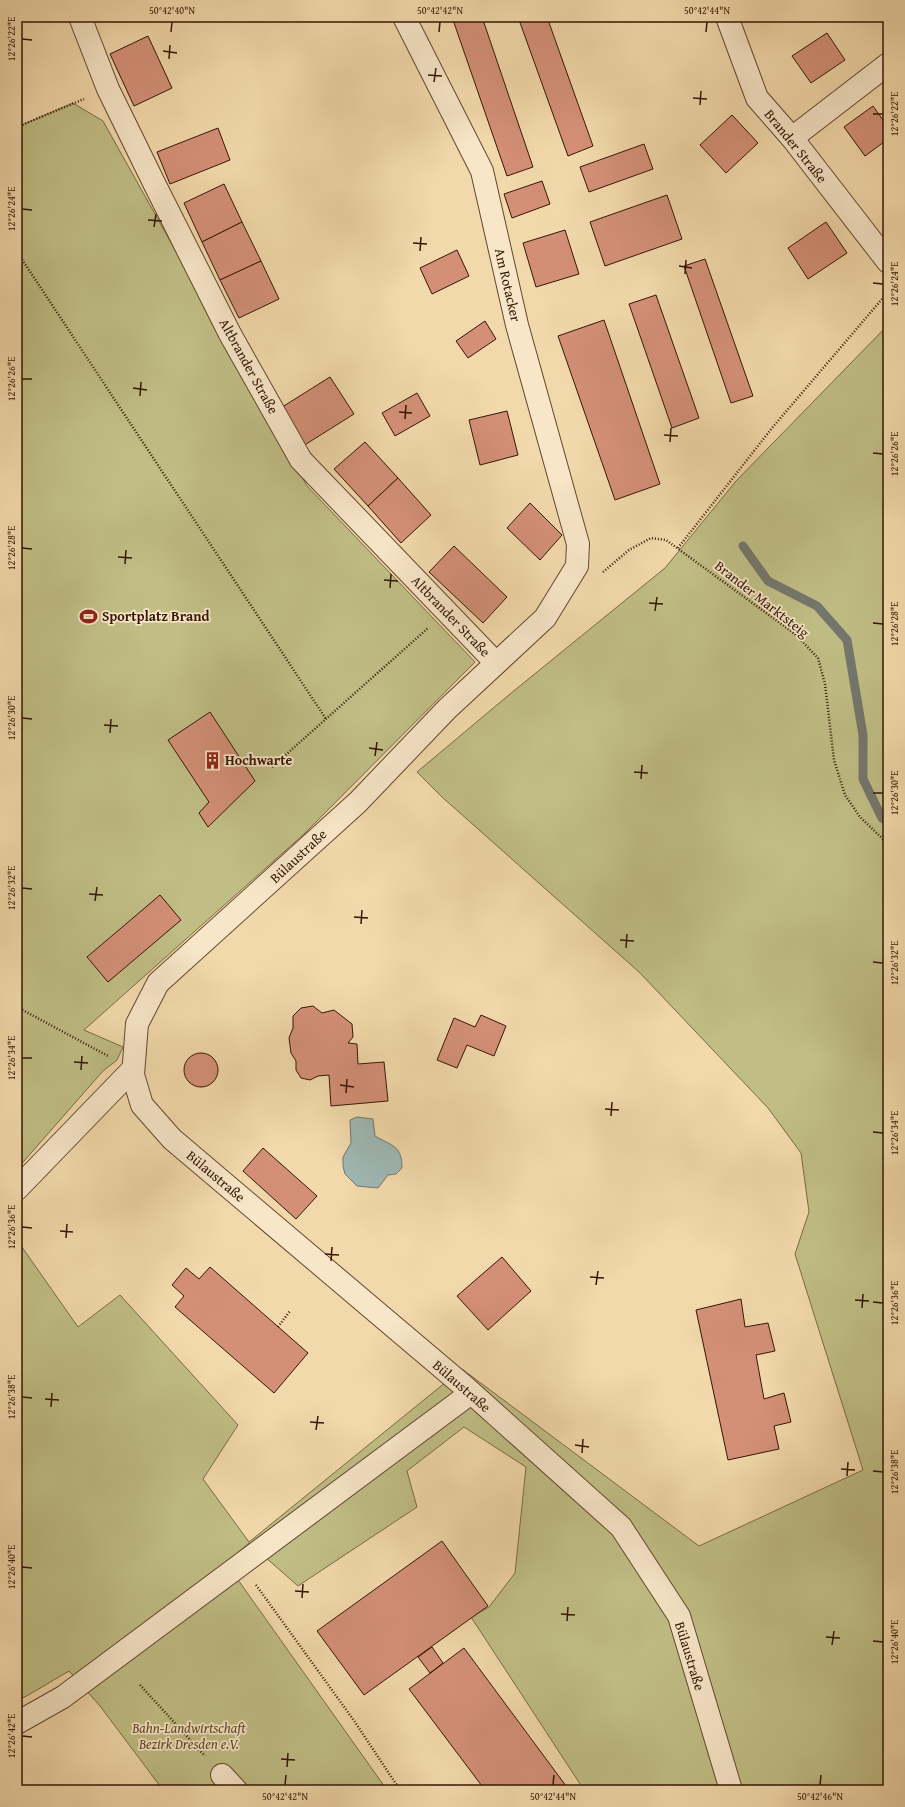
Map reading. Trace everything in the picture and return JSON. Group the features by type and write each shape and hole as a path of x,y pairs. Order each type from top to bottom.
{"street":[{"name":"Altbrander Straße","path":"80,17 108,89 152,181 230,334 301,460 496,663"},
{"name":"Am Rotacker","path":"404,17 482,171 517,325 578,544 577,566"},
{"name":"Brander Straße","path":"727,17 757,98 792,138 888,262"},
{"path":"792,138 888,64"},
{"name":"Bülaustraße","path":"577,566 544,618 447,709 358,802 158,983 137,1024 132,1075 142,1105 172,1138 471,1393 621,1527 679,1616 731,1790"},
{"path":"17,1189 133,1069"},
{"path":"17,1723 63,1697 242,1565 377,1461 471,1393"}],"path":[{"path":"17,127 108,89"},
{"path":"17,252 326,719"},
{"path":"678,548 772,428 888,292"},
{"name":"Brander Marktsteig","path":"600,575 629,550 651,538 666,540 795,634 818,658 825,684 834,760 845,795 860,817 888,844"},
{"path":"272,767 446,612"},
{"path":"17,1007 133,1069"},
{"path":"278,1327 290,1311"},
{"path":"242,1565 355,1722 400,1790"},
{"path":"140,1685 229,1783"}],"green space":[{"path":"73,103 103,121 307,486 475,662 304,834 84,1030 123,1047 117,1060 103,1071 17,1169 17,127"},
{"name":"Bahn-Landwirtschaft Bezirk Dresden e.V.","path":"888,325 888,1790 584,1790 471,1617 489,1607 515,1573 526,1467 464,1427 407,1471 417,1507 298,1586 249,1543 226,1563 387,1790 163,1790 100,1706 69,1671 25,1697 17,1699 17,1240 78,1327 120,1295 238,1425 203,1479 249,1542 462,1369 699,1546 863,1470 795,1254 809,1212 801,1153 768,1108 639,972 442,797 417,772 665,568 736,481"}],"water":[{"path":"357,1117 373,1119 375,1136 395,1147 398,1150 402,1160 402,1168 396,1174 388,1175 378,1188 357,1186 345,1174 343,1157 351,1143 350,1120"}],"building":[{"path":"452,17 482,17 533,167 507,176"},
{"path":"518,17 547,17 593,146 568,156"},
{"path":"827,33 845,60 811,83 792,56"},
{"path":"148,36 172,88 134,106 110,54"},
{"path":"873,106 888,127 888,139 865,156 844,127"},
{"path":"732,115 758,143 726,173 700,145"},
{"path":"218,128 230,160 170,184 157,152"},
{"path":"644,144 653,169 589,192 580,167"},
{"path":"542,181 550,204 512,218 504,194"},
{"path":"224,184 242,222 202,242 184,203"},
{"path":"667,195 682,239 605,266 590,222"},
{"path":"242,222 261,261 220,280 202,242"},
{"path":"826,222 847,253 808,279 788,248"},
{"path":"565,230 579,274 536,287 523,243"},
{"path":"457,250 469,276 432,294 420,268"},
{"path":"705,259 753,396 731,403 684,266"},
{"path":"261,261 279,299 239,318 220,280"},
{"path":"656,295 699,418 672,428 629,304"},
{"path":"604,320 660,484 615,500 558,336"},
{"path":"485,321 496,339 468,358 456,341"},
{"path":"330,377 354,414 303,446 279,409"},
{"path":"417,393 430,416 395,436 382,413"},
{"path":"507,411 518,455 480,465 469,420"},
{"path":"365,442 398,478 368,506 334,469"},
{"path":"398,478 431,515 401,543 368,506"},
{"path":"530,503 562,535 540,560 507,528"},
{"path":"454,546 507,597 483,623 429,572"},
{"name":"Hochwarte","path":"210,712 255,781 208,827 199,813 209,802 168,740"},
{"path":"160,895 181,920 108,982 87,957"},
{"path":"313,1006 322,1013 334,1010 352,1024 353,1037 348,1043 357,1044 358,1064 384,1062 388,1101 331,1106 329,1075 318,1076 310,1080 301,1078 296,1070 296,1061 291,1053 289,1038 293,1028 293,1016 301,1008"},
{"path":"481,1015 506,1026 494,1056 467,1045 457,1068 437,1060 454,1018 475,1027"},
{"path":"198,1053 204,1053 213,1058 217,1064 217,1076 213,1082 204,1087 198,1087 189,1082 184,1073 184,1067 189,1058"},
{"path":"263,1148 317,1196 296,1219 243,1171"},
{"path":"502,1257 531,1291 488,1330 457,1296"},
{"path":"210,1267 308,1353 274,1393 175,1307 184,1296 172,1285 186,1268 199,1279"},
{"path":"741,1299 745,1327 768,1323 775,1351 756,1355 764,1399 784,1393 791,1422 774,1426 779,1449 728,1460 696,1310"},
{"path":"442,1541 488,1606 364,1695 317,1631"},
{"path":"432,1647 443,1663 430,1673 418,1657"},
{"path":"464,1648 569,1790 485,1790 409,1689"}],"waterway":[{"path":"743,546 768,581 817,606 847,640 863,735 863,779 882,818 888,822"}],"place":[{"name":"Sportplatz Brand","path":"89,616"},
{"name":"Hochwarte","path":"212,760"}]}
